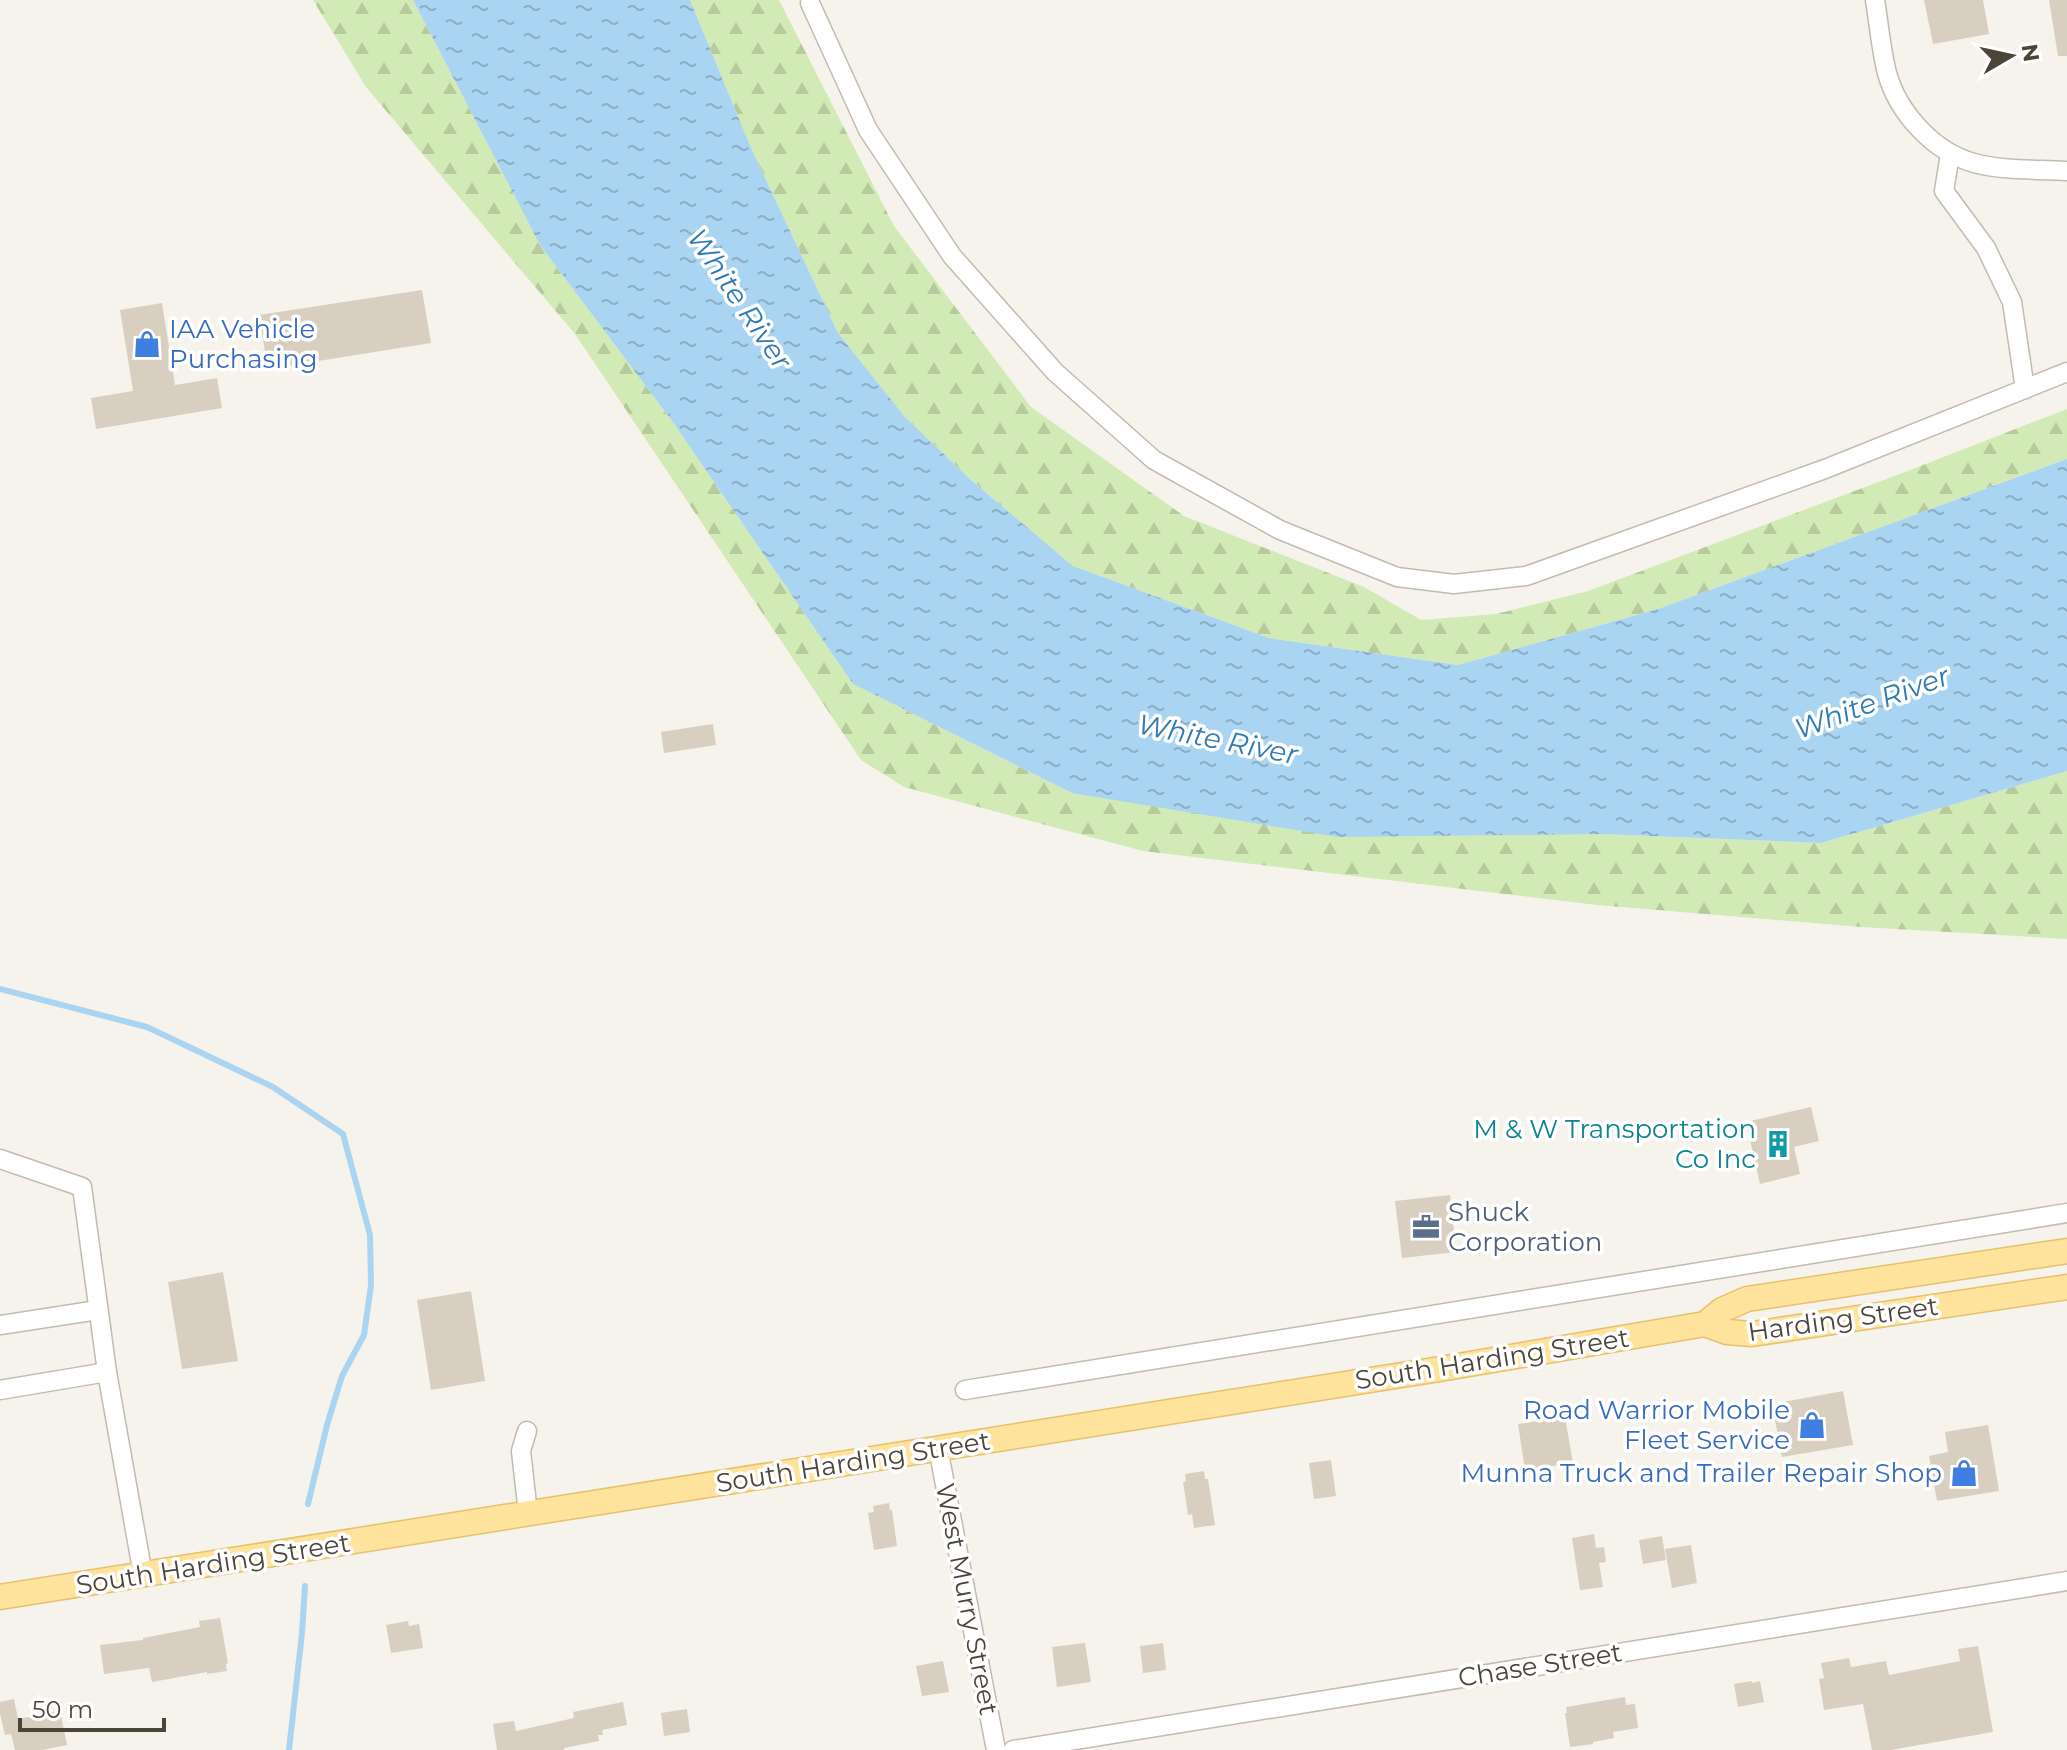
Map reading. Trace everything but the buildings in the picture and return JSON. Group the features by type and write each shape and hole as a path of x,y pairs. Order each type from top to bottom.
{"main road":[{"name":"Harding Street","path":"1705,1324 1722,1310 1747,1299 2067,1251"},
{"name":"Harding Street","path":"1705,1324 1727,1332 1752,1334 2067,1287"},
{"name":"South Harding Street","path":"0,1597 1440,1369 1705,1324"}],"street":[{"path":"1875,0 1892,87 1915,123 1931,140 1950,154 1972,163 2067,171"},
{"path":"810,1 868,130 952,256 1055,372 1154,460 1280,530 1397,577 1454,584 1526,576 1825,469 2067,372"},
{"path":"1950,154 1944,191 1986,248 2012,302 2025,389"},
{"path":"0,1159 82,1187 107,1372 143,1575"},
{"path":"965,1390 2067,1213"},
{"path":"0,1325 98,1310"},
{"path":"0,1390 107,1372"},
{"path":"527,1431 521,1451 528,1513"},
{"name":"West Murry Street","path":"938,1448 996,1750"},
{"name":"Chase Street","path":"1013,1750 2066,1588"}],"green space":[{"path":"313,0 413,0 540,245 672,421 853,684 1072,793 1602,834 1821,843 2067,771 2067,939 1861,927 1597,905 1143,851 904,787 861,760 575,334 366,87"},
{"path":"690,0 779,0 894,226 1031,407 1184,516 1364,587 1421,620 1496,614 1588,591 2067,409 2067,459 1658,609 1458,665 1269,638 1073,566 971,480 905,417 838,333 751,148"}],"water":[{"name":"White River","path":"413,0 690,0 751,148 838,333 905,417 971,480 1073,566 1269,638 1458,665 1658,609 2067,459 2067,771 1821,843 1602,834 1338,837 1072,793 853,684 672,421 540,245"}],"waterway":[{"path":"0,989 147,1027 273,1087 343,1134 370,1235 371,1285 364,1335 342,1376 308,1504"},
{"path":"289,1750 305,1586"}],"place":[{"name":"IAA Vehicle Purchasing","path":"147,344"},
{"name":"M & W Transportation Co Inc","path":"1778,1144"},
{"name":"Shuck Corporation","path":"1426,1227"},
{"name":"Road Warrior Mobile Fleet Service","path":"1812,1425"},
{"name":"Munna Truck and Trailer Repair Shop","path":"1964,1473"}]}
